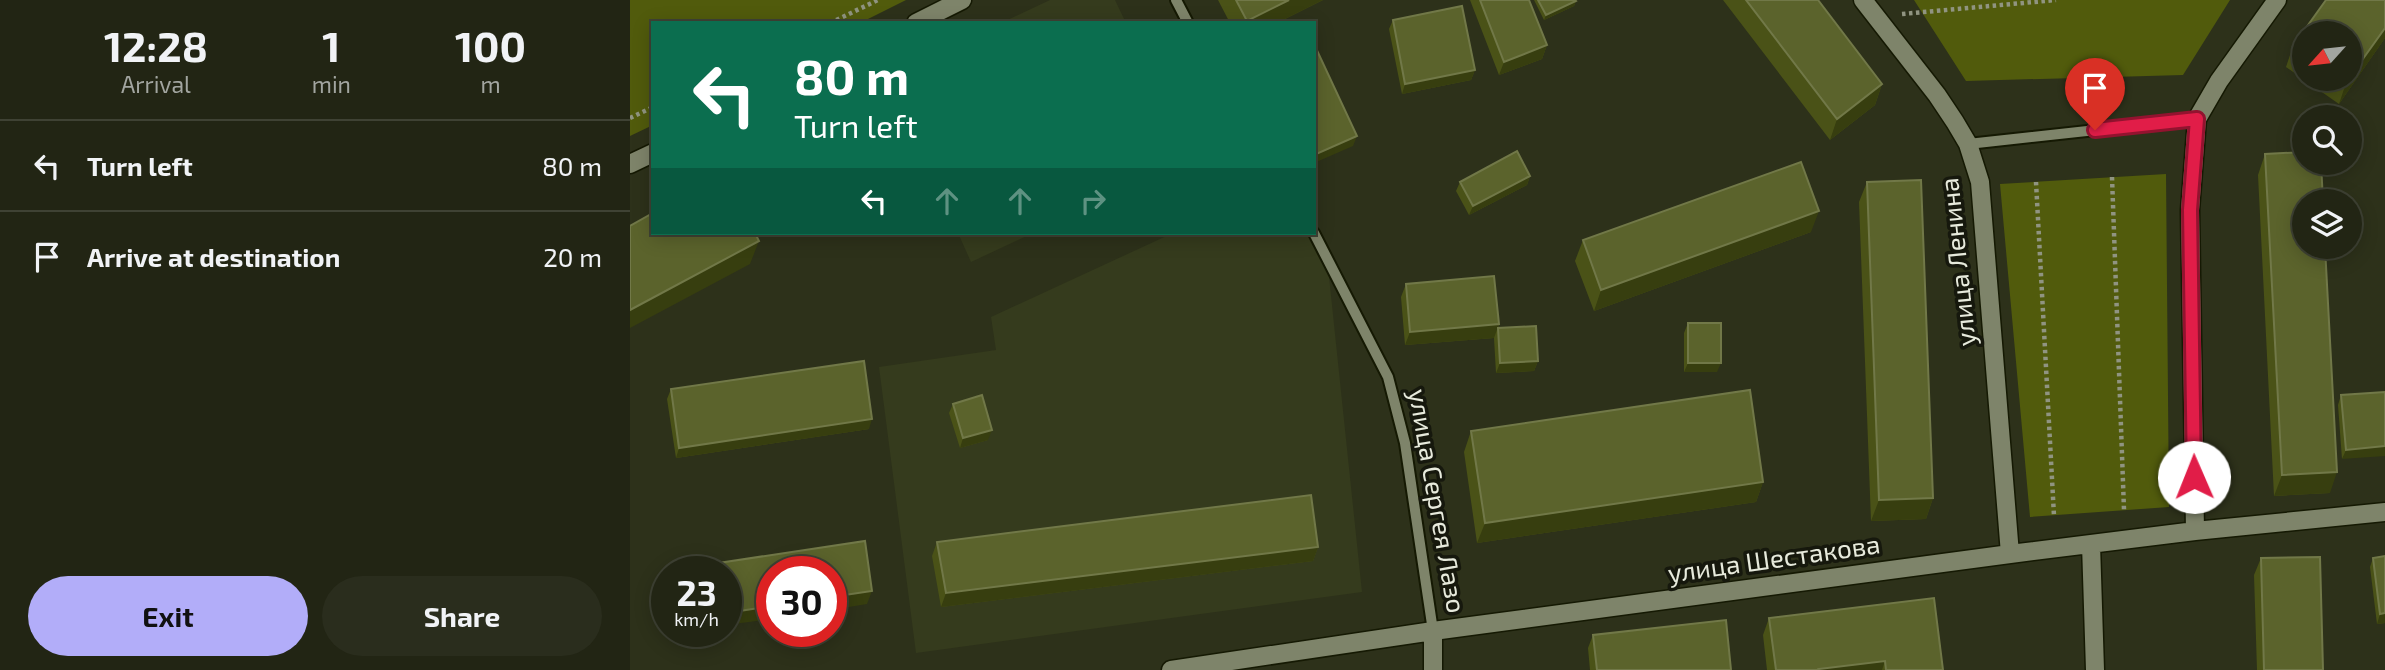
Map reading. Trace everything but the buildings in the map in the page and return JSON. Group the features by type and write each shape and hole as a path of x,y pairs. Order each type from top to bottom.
{"street":[{"path":"920,21 962,0"},
{"name":"улица Ленина","path":"1863,0 1937,95 1968,144 1980,182 2010,554"},
{"path":"2195,531 2190,210 2197,119 2219,80 2277,0"},
{"path":"630,164 651,154"},
{"name":"улица Шестакова","path":"1171,670 1433,631 2010,554 2195,531 2385,512"},
{"path":"2091,544 2095,670"},
{"name":"улица Сергея Лазо","path":"1433,631 1433,670"}],"lane":[{"path":"1176,0 1187,21"},
{"path":"1968,144 2197,119"},
{"name":"улица Сергея Лазо","path":"1315,235 1388,377 1405,443 1433,631"}],"path":[{"path":"834,21 878,0"},
{"path":"1877,16 2056,0"},
{"path":"630,118 651,108"},
{"path":"2112,177 2124,510"},
{"path":"2036,182 2054,516"}],"shaded area":[{"path":"1050,0 1115,0 1125,21 1005,21"},
{"path":"959,235 1029,235 971,262"},
{"path":"1169,235 1312,235 1328,267 1362,592 916,653 879,367 996,350 991,317"}],"green space":[{"path":"630,0 906,0 864,21 651,21 651,126 630,136"},
{"path":"1914,0 2230,0 2183,75 1966,81"},
{"path":"2166,174 2169,507 2030,517 2000,184"}],"route":[{"path":"2095,130 2197,119 2190,210 2194,477"}]}
